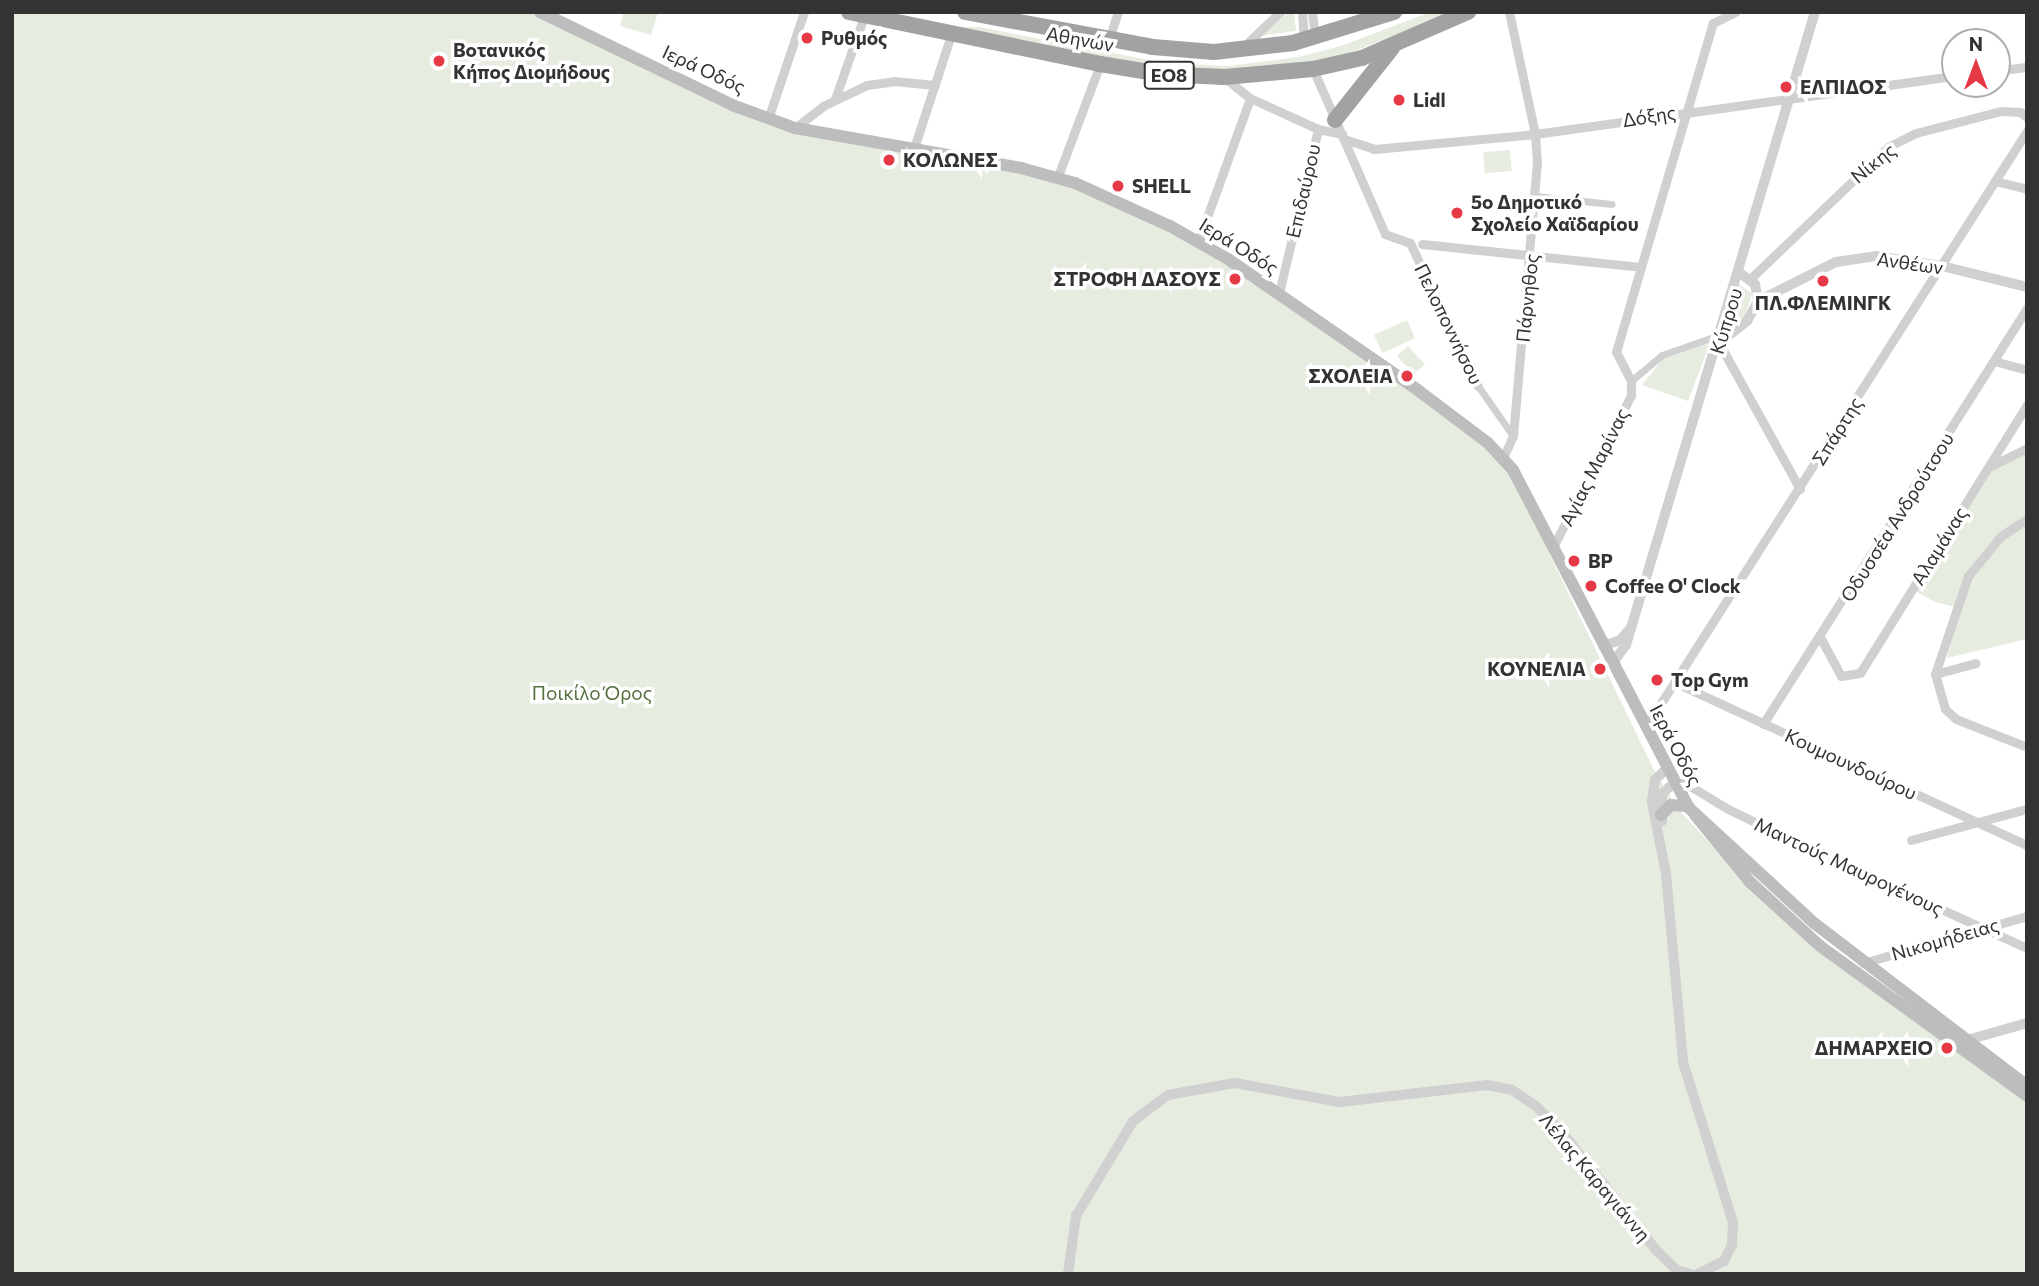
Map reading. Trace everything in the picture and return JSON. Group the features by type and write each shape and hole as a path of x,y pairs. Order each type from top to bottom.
{"highway":[{"name":"Αθηνών","path":"965,12 1167,49 1239,52 1309,39 1394,12"},
{"name":"Αθηνών","path":"856,14 1100,64 1161,74 1224,77 1313,69 1393,47 1468,12"},
{"path":"1340,131 1393,47"}],"main road":[{"name":"Ιερά Οδός","path":"540,12 768,119 795,128 1058,176 1198,242 1279,293 1419,391 1503,458 1554,545 1645,729 1703,830 1750,882 1820,946 2027,1096"},
{"path":"1661,815 1671,805 1690,809"},
{"name":"Ιερά Οδός","path":"1690,809 1863,963 2027,1086"}],"street":[{"path":"768,119 804,12"},
{"path":"1109,39 1118,12"},
{"path":"1239,52 1249,37 1280,12"},
{"path":"1302,12 1309,39"},
{"path":"1309,39 1312,12"},
{"path":"1356,12 1374,19"},
{"name":"Πάρνηθος","path":"1503,458 1513,436 1536,197 1535,134 1509,12"},
{"path":"1736,12 1713,23 1616,352 1631,381 1662,355 1721,339 1800,489"},
{"name":"Κύπρου","path":"1612,664 1622,656 1721,339 1815,12"},
{"path":"835,99 856,14"},
{"path":"913,150 951,35"},
{"path":"1058,176 1100,64"},
{"name":"Πελοποννήσου","path":"1313,69 1385,234 1410,243 1478,386 1513,436"},
{"path":"1224,77 1250,98 1318,129 1340,131"},
{"name":"Δόξης","path":"1340,131 1374,149 1535,134 1687,110 1941,78"},
{"path":"795,128 835,99 881,82 935,85"},
{"path":"1198,242 1250,98"},
{"name":"Νίκης","path":"1751,278 1888,147 1916,133 2001,111 2020,112 2027,117"},
{"name":"Επιδαύρου","path":"1279,293 1318,129"},
{"name":"Σπάρτης","path":"1645,729 2027,131"},
{"path":"1995,181 2027,189"},
{"path":"1536,197 1612,204"},
{"path":"1422,244 1640,267"},
{"name":"Ανθέων","path":"1721,339 1747,321 1758,301 1854,258 1896,257 2027,287"},
{"path":"1740,273 1751,278 1758,301"},
{"name":"Οδυσσέα Ανδρούτσου","path":"1763,724 2027,307"},
{"path":"1994,362 2027,370"},
{"name":"Αγίας Μαρίνας","path":"1554,545 1632,395 1631,381"},
{"name":"Αλαμάνας","path":"1820,637 1836,671 1846,677 1860,673 2027,405"},
{"path":"1987,467 2027,448"},
{"path":"2027,519 2001,536 1968,576 1936,674 1950,714 1979,731 2027,747"},
{"path":"1603,646 1620,640 1630,628"},
{"path":"1936,674 1976,663"},
{"name":"Κουμουνδούρου","path":"1676,683 2027,845"},
{"path":"1663,851 1653,794 1658,775 1666,769"},
{"path":"1674,783 1662,794 1661,815 1683,1062 1734,1223 1732,1245 1724,1261 1697,1274"},
{"name":"Μαντούς Μαυρογένους","path":"1674,783 1685,783 1737,814 2027,948"},
{"path":"1911,840 2027,809"},
{"name":"Νικομήδειας","path":"1863,963 2027,916"},
{"path":"1964,1041 2027,1023"},
{"name":"Λέλας Καραγιάννη","path":"1068,1274 1076,1216 1133,1121 1168,1095 1234,1083 1340,1102 1487,1085 1512,1090 1536,1106 1564,1135 1657,1251 1677,1270 1690,1274"}],"green space":[{"name":"Ποικίλο Όρος","path":"12,12 540,12 768,119 1058,176 1228,259 1503,458 1654,770 1678,809 1750,886 2027,1098 2027,1274 12,1274"},
{"path":"624,12 658,12 651,35 620,26"},
{"path":"1289,12 1294,12 1296,31 1260,36"},
{"path":"1431,12 1455,12 1334,59 1229,71 1162,69 953,27 979,27 1164,63 1229,66 1298,57 1341,46"},
{"path":"1510,150 1512,171 1485,173 1483,152"},
{"path":"1738,283 1752,294 1742,323 1732,331 1726,329"},
{"path":"1407,320 1415,338 1382,353 1374,335"},
{"path":"1710,343 1688,401 1642,385 1663,359"},
{"path":"1408,346 1425,365 1414,375 1397,356"},
{"path":"2027,454 2027,639 1947,658 1960,608 1935,602 1915,591 1993,469"}],"place":[{"name":"Ρυθμός","path":"807,38"},
{"name":"Βοτανικός Κήπος Διομήδους","path":"439,61"},
{"name":"ΕΛΠΙΔΟΣ","path":"1786,87"},
{"name":"Lidl","path":"1399,100"},
{"name":"ΚΟΛΩΝΕΣ","path":"889,160"},
{"name":"SHELL","path":"1118,186"},
{"name":"5ο Δημοτικό Σχολείο Χαϊδαρίου","path":"1457,213"},
{"name":"ΣΤΡΟΦΗ ΔΑΣΟΥΣ","path":"1235,279"},
{"name":"ΠΛ.ΦΛΕΜΙΝΓΚ","path":"1823,281"},
{"name":"ΣΧΟΛΕΙΑ","path":"1407,376"},
{"name":"BP","path":"1574,561"},
{"name":"Coffee O' Clock","path":"1591,586"},
{"name":"ΚΟΥΝΕΛΙΑ","path":"1600,669"},
{"name":"Top Gym","path":"1657,680"},
{"name":"ΔΗΜΑΡΧΕΙΟ","path":"1947,1048"}]}
